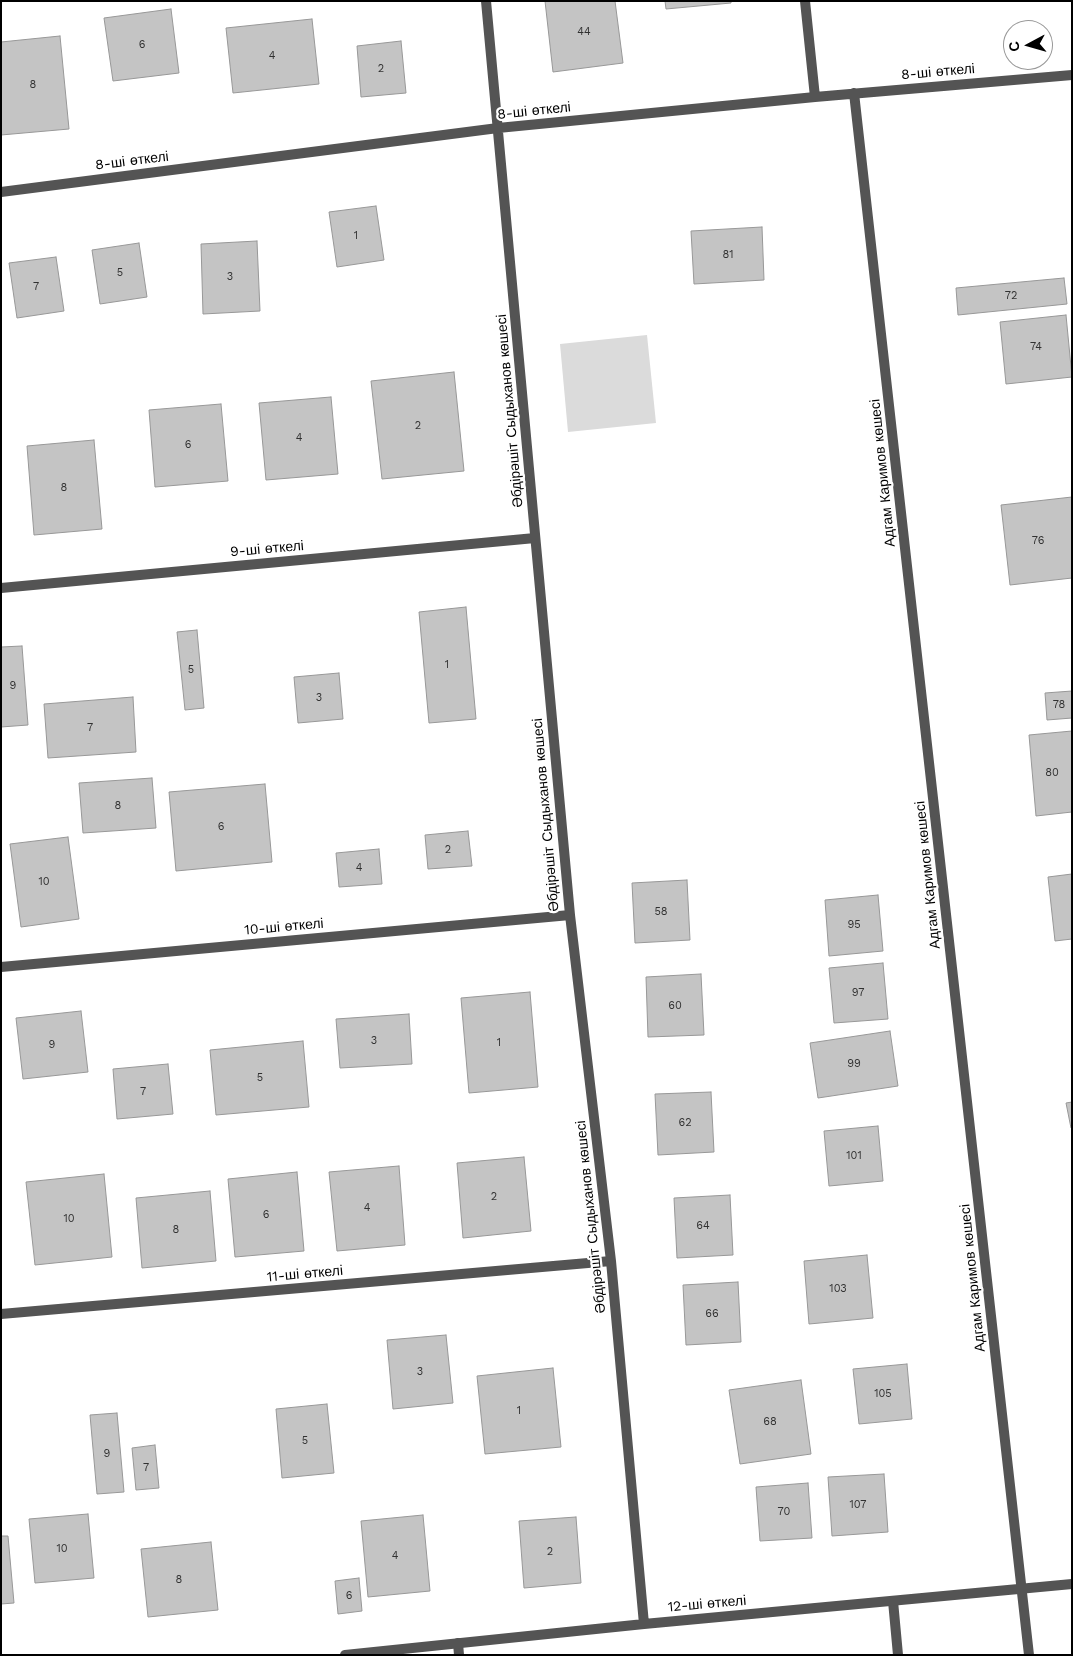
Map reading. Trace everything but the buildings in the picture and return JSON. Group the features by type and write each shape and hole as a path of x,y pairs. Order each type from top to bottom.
{"street":[{"name":"Әбдірәшіт Сыдыханов көшесі","path":"486,1 570,915 611,1261 644,1624"},
{"path":"805,1 815,96"},
{"name":"8-ші өткелі","path":"1,192 498,128 815,96 1072,75"},
{"name":"Адгам Каримов көшесі","path":"854,93 1029,1655"},
{"name":"9-ші өткелі","path":"1,588 535,538"},
{"name":"10-ші өткелі","path":"1,967 570,915"},
{"name":"11-ші өткелі","path":"1,1314 611,1261"},
{"name":"12-ші өткелі","path":"345,1655 644,1624 1072,1584"},
{"path":"893,1601 898,1655"},
{"path":"458,1643 459,1655"}],"shaded area":[{"path":"647,335 656,423 568,432 560,344"}]}
